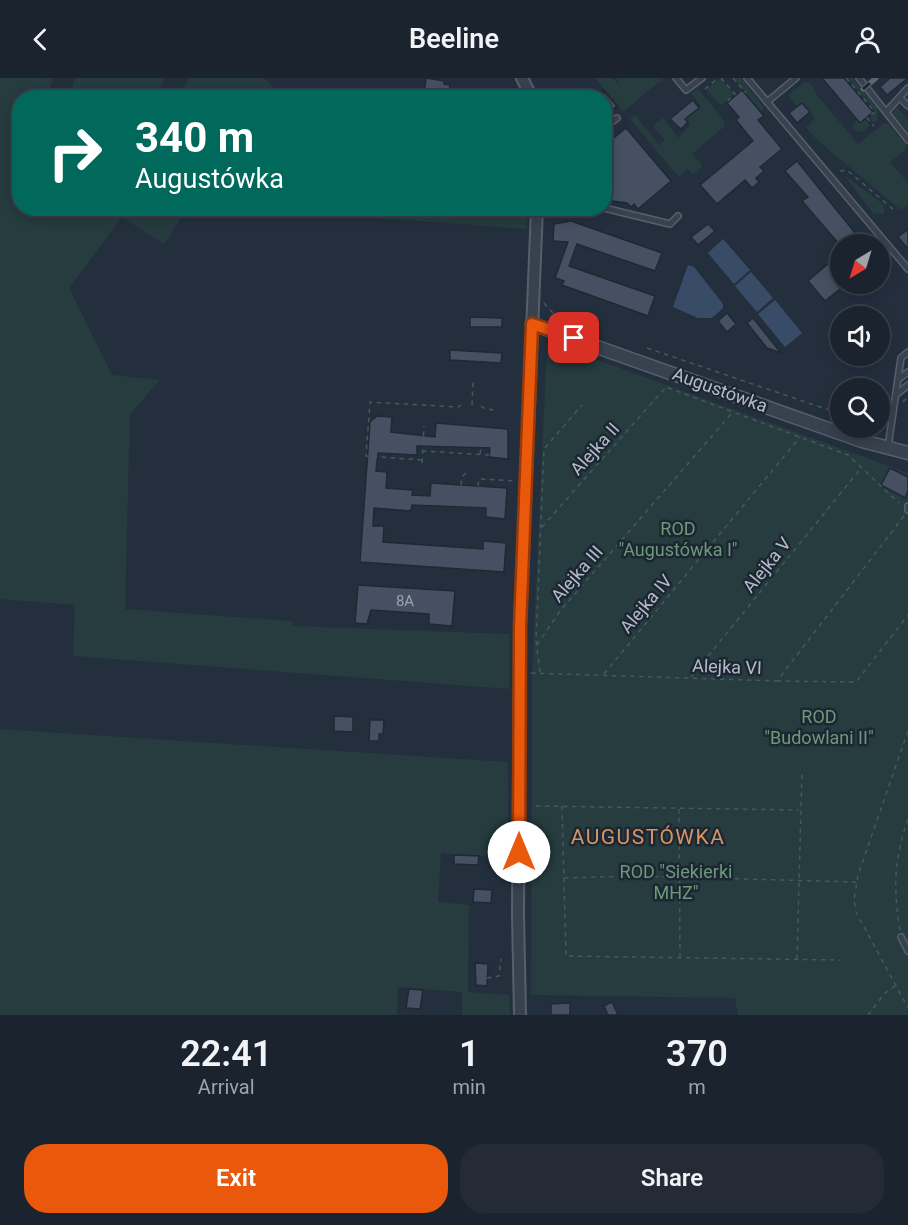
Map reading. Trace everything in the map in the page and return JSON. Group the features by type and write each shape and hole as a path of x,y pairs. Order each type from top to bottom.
{"street":[{"path":"520,1015 518,915 520,627 537,216"},
{"name":"Augustówka","path":"532,324 888,449 908,453"}],"lane":[{"path":"676,78 686,90 702,78"},
{"path":"747,78 908,268"},
{"path":"767,102 796,78"},
{"path":"860,78 908,140"},
{"path":"887,111 908,88"},
{"path":"900,98 908,106"},
{"path":"612,122 617,118"},
{"path":"612,210 670,225 678,216"},
{"path":"888,449 900,378 901,358 908,352"},
{"path":"900,378 908,372"},
{"path":"897,394 908,385"},
{"path":"901,936 908,951"}],"path":[{"path":"705,89 719,78 735,94 724,104"},
{"path":"733,78 746,93"},
{"path":"846,78 875,112 867,118 874,126"},
{"path":"795,109 799,115 795,117 799,121"},
{"path":"840,171 848,170 894,210"},
{"path":"534,288 539,291 548,310 590,327"},
{"path":"647,348 748,384 830,408"},
{"path":"472,405 473,382"},
{"name":"Alejka II","path":"542,527 666,387 733,413"},
{"path":"422,460 366,456 370,402 458,407 461,405"},
{"path":"540,674 537,645 544,449 582,405"},
{"path":"481,406 485,409 497,410"},
{"path":"733,413 848,455 880,488 907,508"},
{"name":"Alejka III","path":"537,645 560,611 733,413"},
{"path":"422,463 424,426"},
{"name":"Alejka IV","path":"603,675 800,437"},
{"path":"480,454 481,448"},
{"path":"422,450 489,455"},
{"path":"386,453 386,458"},
{"name":"Alejka V","path":"690,678 862,467"},
{"path":"461,485 462,477 467,472"},
{"path":"478,486 479,478 526,483"},
{"name":"Alejka VI","path":"532,673 777,681 901,520 907,508"},
{"path":"777,681 856,681 908,615"},
{"path":"908,731 856,882 856,912 908,1008"},
{"path":"797,960 799,810 802,771"},
{"path":"536,806 799,810"},
{"path":"562,806 566,956 840,960"},
{"path":"679,807 677,877 680,958"},
{"path":"901,936 894,890 894,869 908,819"},
{"path":"563,878 677,877 856,882"},
{"path":"487,978 499,976 501,959"},
{"path":"868,1015 884,994 896,985"}],"green space":[{"path":"0,78 53,78 50,90 12,90 12,216 182,216 164,244 122,217 69,288 112,375 160,380 130,414 125,609 292,621 293,626 510,634 509,689 73,656 75,605 0,599"},
{"path":"75,78 164,78 159,90 71,90"},
{"path":"190,78 264,78 277,90 181,90"},
{"path":"595,78 613,78 621,87 616,78 664,78 623,112 612,99 612,90 605,90"},
{"path":"720,78 734,94 721,105 706,90"},
{"path":"734,78 741,78 764,108 760,112"},
{"path":"847,78 853,78 877,106 878,118 874,123 870,118 876,112"},
{"path":"806,81 814,87 816,94 858,144 884,123 888,124 906,145 905,150 890,162 908,183 908,204 901,210 817,140 806,127 815,118 803,103 798,107 788,95"},
{"path":"698,89 721,116 725,126 692,154 703,166 693,175 688,169 679,177 630,119 635,115 659,145 665,140 653,126 663,118 678,138 690,125 685,119 701,106 691,94"},
{"path":"897,107 908,120 908,132 893,114"},
{"path":"857,119 860,123 865,119 870,125 862,132 856,131 853,126"},
{"path":"844,175 883,204 885,211 883,214 874,214"},
{"path":"350,216 528,216 527,229"},
{"path":"551,343 908,473 908,1015 738,1015 735,998 531,995 532,676 547,344"},
{"path":"0,729 508,762 508,858 441,853 438,902 469,905 468,992 509,995 510,1015 462,1015 462,992 398,987 397,1015 0,1015"}],"water":[{"path":"723,239 750,270 734,284 708,253"},
{"path":"688,265 694,267 723,304 723,308 712,318 698,318 673,307"},
{"path":"751,272 773,298 757,312 735,286"},
{"path":"775,300 802,333 785,347 758,314"}],"building":[{"path":"426,78 444,81 444,84 450,85 450,90 424,90"},
{"path":"822,78 844,78 873,112 860,123"},
{"path":"890,78 908,78 887,95 880,87"},
{"path":"742,90 764,116 758,120 782,149 760,167 764,171 756,178 759,182 752,188 745,180 717,204 700,185 753,141 736,120 739,117 727,103"},
{"path":"612,100 617,106 612,110"},
{"path":"693,100 699,108 685,119 688,122 681,129 670,119"},
{"path":"802,103 810,112 797,123 789,113"},
{"path":"626,128 671,181 638,209 634,204 631,207 627,203 612,201 612,139"},
{"path":"797,161 856,234 830,234 802,201 808,197 785,171"},
{"path":"571,221 662,253 655,271 577,244 569,266 655,296 648,316 562,285 564,281 555,278 568,242 553,241 554,224"},
{"path":"708,224 715,231 698,245 691,237"},
{"path":"908,229 908,249 898,237"},
{"path":"830,262 830,294 834,294 825,301 808,281"},
{"path":"727,313 736,324 727,332 718,321"},
{"path":"470,317 502,318 502,327 470,327"},
{"path":"753,318 781,353 767,348 747,323"},
{"path":"450,350 502,353 501,363 450,360"},
{"path":"377,416 392,417 391,432 435,437 436,423 508,429 508,459 489,457 490,448 417,446 417,455 378,453 376,471 387,472 386,488 413,490 412,495 430,496 431,483 507,488 505,519 486,517 486,508 412,505 411,511 374,508 373,526 384,526 383,542 483,549 483,541 506,543 504,572 360,562 370,422"},
{"path":"890,468 908,477 908,491 905,498 881,485"},
{"path":"358,585 455,591 452,626 429,624 429,614 371,610 367,624 355,623"},
{"path":"334,716 353,717 353,732 334,731"},
{"path":"370,720 384,720 383,734 379,734 379,741 369,741"},
{"path":"454,855 479,856 478,865 454,864"},
{"path":"474,889 492,890 491,903 473,902"},
{"path":"475,963 488,964 487,986 476,985"},
{"path":"409,989 423,990 420,1009 406,1008"},
{"path":"612,1002 618,1015 608,1015 604,1006"},
{"path":"570,1003 570,1015 551,1015 551,1004"}],"railway":[{"path":"863,89 876,78"}],"district":[{"name":"AUGUSTÓWKA","path":"648,837"}],"route":[{"path":"519,852 520,627 532,324 574,338"}],"park label":[{"name":"ROD \"Augustówka I\"","path":"678,539"},
{"name":"ROD \"Budowlani II\"","path":"819,727"},
{"name":"ROD \"Siekierki MHZ\"","path":"676,882"}]}
